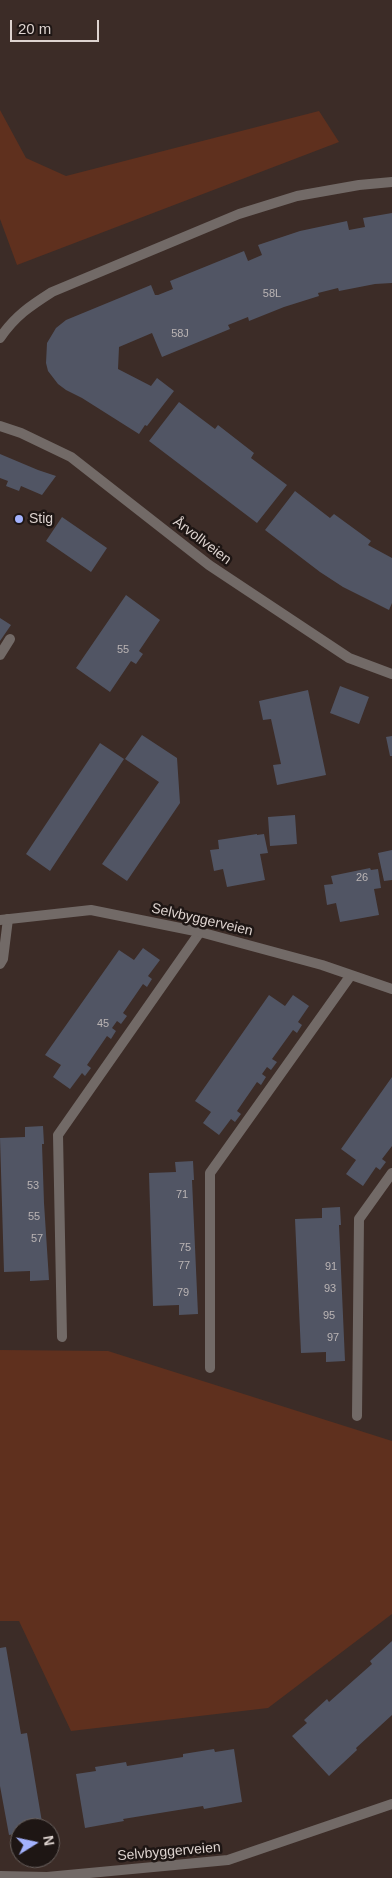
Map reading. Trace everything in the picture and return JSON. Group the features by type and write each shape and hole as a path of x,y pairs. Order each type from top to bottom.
{"street":[{"path":"0,338 10,323 28,306 52,292 239,214 297,196 359,185 392,182"},
{"name":"Årvollveien","path":"0,426 21,433 71,457 209,565 349,658 392,674"},
{"path":"0,655 10,639"},
{"name":"Selvbyggerveien","path":"4,919 91,910 200,932 322,965 392,989"},
{"path":"0,964 3,959 4,919"},
{"path":"62,1337 58,1136 200,932"},
{"path":"210,1368 210,1173 350,975"},
{"path":"357,1416 359,1219 392,1173"},
{"name":"Selvbyggerveien","path":"0,1876 47,1877 228,1860 392,1804"}],"shaded area":[{"path":"0,110 26,158 66,176 319,111 339,142 17,265 0,219"},
{"path":"0,1350 108,1351 392,1441 392,1614 268,1708 71,1731 19,1621 0,1621"}],"building":[{"path":"392,213 392,283 375,284 339,291 338,288 318,293 319,296 249,321 248,317 228,325 230,329 162,357 152,333 119,347 118,369 151,386 157,378 174,391 139,434 66,390 58,384 48,371 46,363 47,343 56,328 66,320 151,285 155,295 158,295 173,289 170,281 244,251 248,261 262,255 258,245 300,231 347,221 349,230 365,227 363,218"},
{"path":"179,402 215,429 218,425 254,453 251,458 287,485 257,523 149,441"},
{"path":"0,454 56,476 42,495 21,486 19,491 6,486 8,481 0,478"},
{"path":"295,491 330,518 334,514 371,541 368,545 392,558 392,603 389,610 343,587 265,530"},
{"path":"62,517 107,548 91,572 46,541"},
{"path":"126,595 160,620 139,651 143,654 136,664 131,661 110,692 76,668"},
{"path":"0,618 11,625 0,641"},
{"path":"340,686 369,697 359,724 330,713"},
{"path":"308,690 326,775 277,785 273,765 281,764 271,719 263,720 259,701"},
{"path":"142,735 177,758 180,803 127,881 102,864 159,782 125,759"},
{"path":"392,736 392,756 390,756 386,737"},
{"path":"100,743 124,759 50,871 26,854"},
{"path":"295,815 297,844 270,846 268,817"},
{"path":"264,834 268,853 260,854 265,880 227,887 223,869 214,871 210,850 219,849 218,840"},
{"path":"392,850 392,880 384,881 378,853"},
{"path":"370,868 371,870 378,869 381,888 374,889 379,915 340,922 336,903 327,905 324,885 333,884 331,876"},
{"path":"143,948 160,960 148,976 152,979 147,987 143,984 123,1013 127,1016 121,1024 117,1021 112,1028 116,1031 111,1039 107,1036 87,1065 91,1068 85,1076 82,1073 70,1089 53,1077 61,1065 45,1055 119,950 134,960"},
{"path":"269,995 285,1006 293,995 309,1006 298,1022 302,1025 297,1033 293,1030 272,1059 277,1062 271,1070 267,1067 262,1074 266,1077 261,1085 257,1082 237,1111 241,1114 235,1122 231,1119 219,1135 203,1123 211,1112 195,1101"},
{"path":"392,1077 392,1146 382,1159 386,1162 380,1170 376,1167 363,1186 346,1174 356,1160 341,1149"},
{"path":"43,1126 44,1203 49,1280 30,1281 30,1271 4,1272 0,1138 25,1137 25,1127"},
{"path":"193,1161 194,1180 192,1180 198,1314 179,1315 179,1305 153,1306 149,1173 176,1172 175,1162"},
{"path":"340,1207 341,1225 339,1225 345,1361 326,1362 326,1352 301,1353 295,1219 322,1218 322,1208"},
{"path":"392,1641 392,1715 329,1776 292,1736 307,1723 304,1720 327,1699 329,1702 372,1664 370,1661"},
{"path":"6,1647 21,1734 27,1733 41,1818 10,1818 9,1835 0,1786 0,1648"},
{"path":"214,1749 215,1752 234,1749 242,1802 204,1809 203,1806 123,1819 124,1821 85,1828 76,1774 96,1771 95,1767 126,1762 127,1766 183,1757 183,1754"}],"place":[{"name":"Stig","path":"19,519"}]}
